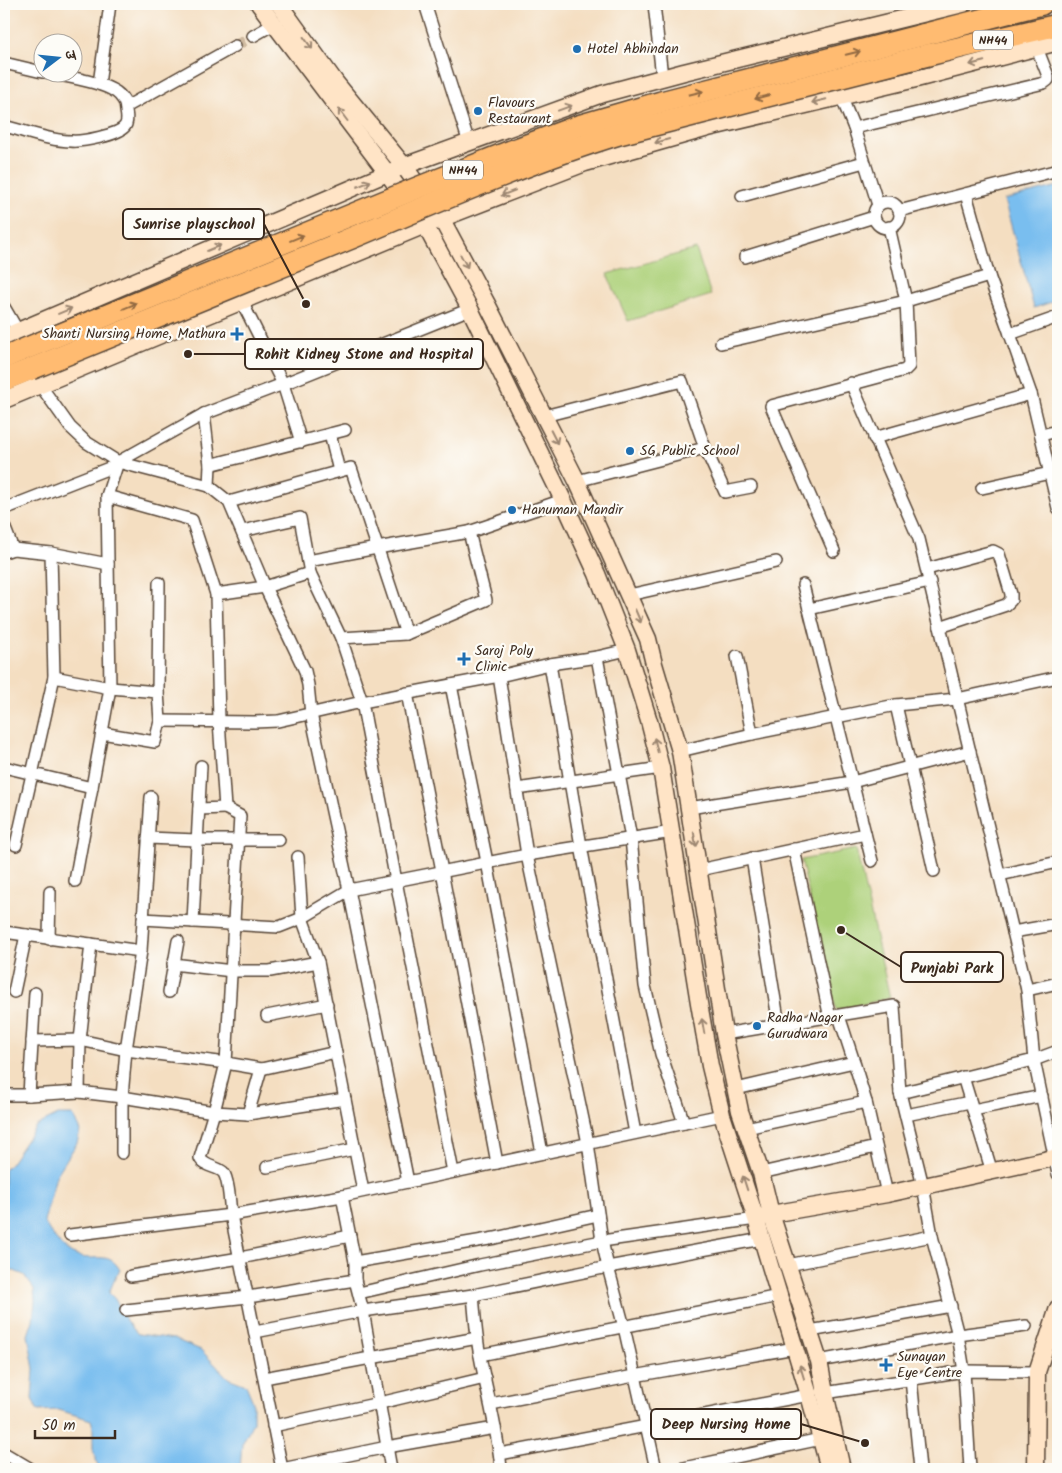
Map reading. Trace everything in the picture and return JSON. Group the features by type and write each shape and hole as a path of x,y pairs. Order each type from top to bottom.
{"highway":[{"name":"NH44","path":"4,380 19,355 252,279 580,146 925,45 1042,4"},
{"name":"NH44","path":"925,45 1058,25"}],"main road":[{"path":"259,4 425,224 470,309 563,500 597,574 627,650 650,721 661,768 705,1039 722,1115 764,1216 788,1265 810,1331 819,1361 817,1394 821,1439 829,1469"},
{"path":"279,4 336,83 404,166 440,218 487,304 577,481 648,638 680,751 724,1034 740,1111 761,1173 764,1216 762,1238 795,1348 817,1394 842,1469"},
{"path":"4,400 19,355 404,166 602,94 963,4"},
{"path":"19,355 242,300 440,218 585,163 708,128 1058,42"},
{"path":"764,1216 887,1194 1057,1157"},
{"path":"1036,1469 1037,1372 1058,1311"}],"street":[{"path":"99,84 110,4"},
{"path":"425,4 469,143"},
{"path":"654,4 662,78"},
{"path":"253,36 274,24"},
{"path":"126,107 235,46"},
{"path":"854,128 1044,83 1048,80 1048,76 1037,48"},
{"path":"4,63 32,69"},
{"path":"4,126 72,142 110,134 123,129 126,123 125,102 118,94 99,84 82,80"},
{"path":"841,96 854,128 878,205 874,217 879,225 888,227 894,225 899,216 897,206 887,202 878,205"},
{"path":"742,196 864,162"},
{"path":"899,211 1058,170"},
{"path":"966,194 989,276 1031,394 1057,494 1058,508"},
{"path":"745,257 874,217"},
{"path":"834,551 771,406 905,370 909,366 906,301 888,227"},
{"path":"721,343 906,301 989,276"},
{"path":"242,300 283,384 301,442"},
{"path":"4,307 19,355 66,422 86,442 117,463 209,486 229,502 265,587 305,671 311,714 408,1182"},
{"path":"4,509 117,463 204,414 470,309"},
{"path":"1010,334 1058,317"},
{"path":"544,416 682,381 705,448 725,492 750,487"},
{"path":"851,383 917,534 927,569 1027,990 1034,1060 1057,1157 1058,1174"},
{"path":"874,438 1031,394"},
{"path":"204,414 210,465 209,486"},
{"path":"210,465 345,430"},
{"path":"1041,435 1058,431"},
{"path":"330,434 339,471"},
{"path":"577,481 705,448"},
{"path":"74,882 110,688 107,496 117,463"},
{"path":"229,502 351,468 406,634"},
{"path":"982,488 1050,473"},
{"path":"107,496 192,520 216,594 219,721 225,808"},
{"path":"308,562 470,532 563,500"},
{"path":"242,531 300,518 310,573 341,638 362,702 453,1172"},
{"path":"4,526 8,551 51,553 108,564"},
{"path":"341,638 406,634 486,600 470,532"},
{"path":"927,569 993,551 999,554 1011,594 1011,600 1006,605 940,627"},
{"path":"16,845 54,676 51,553"},
{"path":"629,595 776,562"},
{"path":"216,594 265,587 310,573"},
{"path":"809,609 930,582"},
{"path":"102,733 155,742 160,721 158,692 159,583"},
{"path":"803,585 872,861"},
{"path":"160,721 278,721 362,702 627,650"},
{"path":"738,656 752,734"},
{"path":"597,657 631,838 645,986 661,1054 684,1123"},
{"path":"550,664 581,846 635,1133"},
{"path":"54,676 110,688 158,692"},
{"path":"499,676 527,855 588,1143 602,1241 656,1469"},
{"path":"680,751 752,734 896,705 957,699 1058,677"},
{"path":"451,685 487,862 542,1153"},
{"path":"407,693 497,1163"},
{"path":"896,705 934,871"},
{"path":"688,808 852,782 970,751"},
{"path":"193,922 201,766"},
{"path":"4,767 92,788"},
{"path":"517,789 661,768"},
{"path":"122,1153 122,1097 126,1050 141,951 150,797"},
{"path":"199,809 225,808 240,816 226,1063 200,1158 204,1163 220,1170 225,1175 231,1215 282,1469 387,1447 495,1428"},
{"path":"143,919 278,927 302,918 349,890 487,862 672,832"},
{"path":"699,870 865,834"},
{"path":"148,838 239,841 278,840"},
{"path":"794,849 834,1017 854,1062 866,1102 887,1194"},
{"path":"298,857 302,918 318,962 363,1192"},
{"path":"752,858 779,1026"},
{"path":"1000,875 1058,862"},
{"path":"49,938 50,892"},
{"path":"1013,932 1058,924"},
{"path":"4,932 141,951"},
{"path":"14,992 26,935"},
{"path":"169,992 178,941"},
{"path":"79,1092 80,1040 91,944"},
{"path":"173,964 232,971 270,971 318,962"},
{"path":"1027,990 1058,983"},
{"path":"29,1095 35,993"},
{"path":"267,1016 326,1004"},
{"path":"724,1034 894,1006 900,1093 923,1186 932,1236 958,1335 964,1371 970,1469"},
{"path":"32,1041 80,1040 126,1050 261,1069 336,1052"},
{"path":"900,1093 1034,1060 1058,1051"},
{"path":"736,1089 854,1062"},
{"path":"248,1114 261,1069"},
{"path":"963,1077 992,1172"},
{"path":"4,1095 79,1092 214,1112 248,1114 345,1099"},
{"path":"906,1115 1042,1096"},
{"path":"746,1128 866,1102"},
{"path":"70,1235 231,1215 342,1196 722,1115"},
{"path":"761,1173 876,1147"},
{"path":"267,1168 355,1150"},
{"path":"342,1196 355,1262 355,1280 363,1311 391,1469"},
{"path":"355,1262 495,1238 598,1215"},
{"path":"359,1294 480,1265 602,1241 764,1216"},
{"path":"131,1276 240,1258 350,1236"},
{"path":"788,1265 932,1236"},
{"path":"255,1332 363,1311 474,1295 762,1238"},
{"path":"126,1310 248,1297 355,1280"},
{"path":"474,1295 477,1338 502,1469"},
{"path":"480,1355 779,1296"},
{"path":"810,1331 950,1306"},
{"path":"819,1361 958,1335 1026,1326"},
{"path":"264,1378 477,1338"},
{"path":"491,1404 634,1376 795,1348"},
{"path":"500,1454 817,1394 911,1379 964,1371 1037,1372"},
{"path":"274,1426 485,1378"},
{"path":"911,1379 920,1469"},
{"path":"679,1469 821,1439"},
{"path":"4,1453 31,1469"}],"green space":[{"path":"696,249 711,295 628,321 607,274"},
{"path":"856,849 890,998 836,1010 801,860"}],"water":[{"path":"1058,186 1058,300 1034,308 1004,200"},
{"path":"58,1115 73,1115 80,1131 77,1143 56,1176 44,1222 58,1242 72,1254 84,1258 106,1258 116,1264 120,1270 109,1293 115,1299 127,1322 138,1334 174,1339 201,1350 228,1378 246,1385 253,1402 253,1422 242,1444 240,1469 99,1469 93,1450 93,1427 91,1420 59,1410 38,1411 32,1399 34,1369 28,1335 33,1320 34,1289 24,1275 4,1267 4,1170 11,1163 36,1126"}],"tunnel":[{"path":"235,46 253,36"}],"place":[{"name":"Hotel Abhindan","path":"577,49"},
{"name":"Flavours Restaurant","path":"478,111"},
{"name":"Sunrise playschool","path":"306,304"},
{"name":"Shanti Nursing Home, Mathura","path":"237,334"},
{"name":"Rohit Kidney Stone and Hospital","path":"188,354"},
{"name":"SG Public School","path":"630,451"},
{"name":"Hanuman Mandir","path":"512,510"},
{"name":"Saroj Poly Clinic","path":"464,659"},
{"name":"Punjabi Park","path":"841,930"},
{"name":"Radha Nagar Gurudwara","path":"757,1026"},
{"name":"Sunayan Eye Centre","path":"886,1365"},
{"name":"Deep Nursing Home","path":"865,1443"}]}
